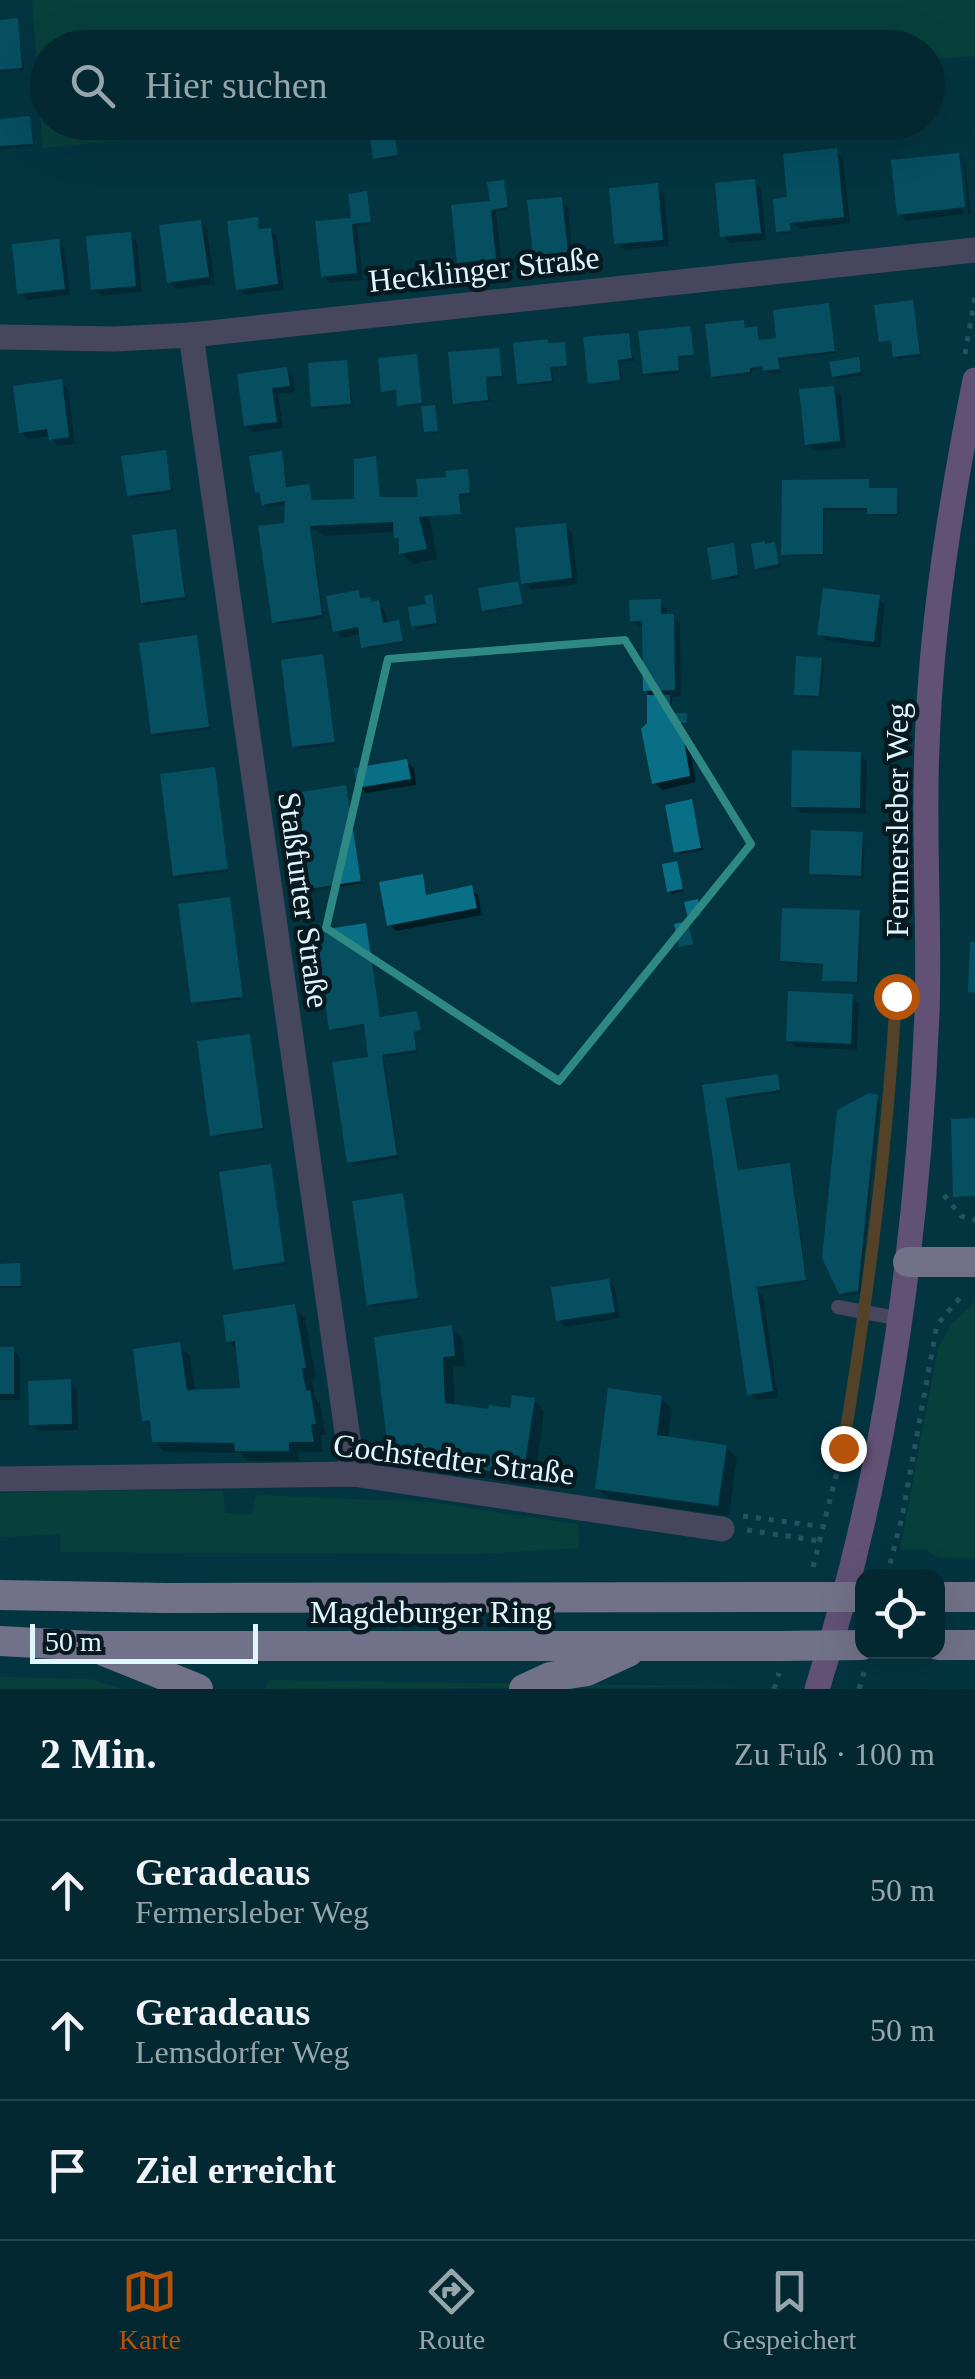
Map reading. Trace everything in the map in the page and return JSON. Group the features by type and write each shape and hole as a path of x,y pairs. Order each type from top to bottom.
{"highway":[{"path":"908,1262 975,1262"},
{"name":"Magdeburger Ring","path":"0,1594 166,1598 800,1588 855,1595"},
{"path":"945,1596 975,1596"},
{"name":"Magdeburger Ring","path":"0,1641 91,1646 640,1647 779,1658 855,1646"},
{"path":"945,1645 975,1645"},
{"path":"91,1646 198,1689"},
{"path":"524,1689 550,1677 586,1671 640,1647"}],"street":[{"name":"Hecklinger Straße","path":"0,338 191,335 975,250"},
{"name":"Staßfurter Straße","path":"191,335 354,1474"},
{"name":"Fermersleber Weg","path":"817,1689 870,1499 908,1262 930,946 926,814 929,703 943,574 975,380"},
{"name":"Cochstedter Straße","path":"0,1479 354,1474 722,1529"}],"lane":[{"path":"838,1307 901,1319"}],"path":[{"name":"Fermersleber Weg","path":"800,1588 825,1527 866,1314 891,1085 898,961"},
{"path":"941,1184 946,1201 960,1216 975,1220"},
{"path":"889,1569 937,1326 962,1294 975,1290"},
{"path":"722,1529 726,1514 825,1527"},
{"path":"749,1532 821,1541"},
{"path":"774,1689 779,1658"}],"highlighted area":[{"path":"625,640 751,844 559,1081 326,928 388,659"}],"green space":[{"path":"32,0 975,0 975,56 945,59 945,30 34,30"},
{"path":"42,140 124,140 43,148"},
{"path":"975,1302 975,1558 939,1558 926,1550 900,1550 938,1348 952,1324"},
{"path":"223,1491 225,1513 252,1515 256,1495 429,1502 578,1524 579,1548 477,1554 61,1552 60,1534 0,1537 0,1493"},
{"path":"0,1677 89,1679 123,1689 0,1689"},
{"path":"268,1680 759,1687 266,1689"}],"building":[{"path":"18,18 22,68 0,70 0,20"},
{"path":"30,116 33,144 0,146 0,119"},
{"path":"370,140 395,140 398,155 373,159"},
{"path":"837,148 844,217 790,223 791,231 776,232 773,199 787,197 783,154"},
{"path":"959,153 965,207 897,215 891,160"},
{"path":"755,179 761,233 720,237 715,183"},
{"path":"504,180 508,207 491,210 496,259 457,263 451,205 490,201 487,182"},
{"path":"658,183 663,240 614,244 609,188"},
{"path":"367,191 371,222 352,224 357,273 321,277 315,221 351,218 348,194"},
{"path":"562,197 568,252 533,255 527,200"},
{"path":"258,217 259,229 271,228 278,284 236,290 227,221"},
{"path":"201,220 209,277 167,283 159,225"},
{"path":"131,232 136,286 91,290 86,236"},
{"path":"59,239 65,289 17,294 12,244"},
{"path":"913,300 920,354 893,357 891,341 879,342 874,305"},
{"path":"829,303 835,351 778,358 780,369 763,371 762,366 750,368 750,372 711,377 705,324 744,320 745,328 757,326 759,340 776,338 773,310"},
{"path":"690,326 694,355 678,356 679,370 643,374 638,331"},
{"path":"629,333 632,358 618,360 620,380 588,384 583,337"},
{"path":"548,339 548,343 565,342 567,366 550,367 552,381 517,384 513,343"},
{"path":"499,348 502,376 486,377 488,400 453,404 448,352"},
{"path":"417,354 422,403 397,406 396,390 381,392 378,358"},
{"path":"859,357 861,372 832,377 829,362"},
{"path":"347,360 351,404 311,407 308,363"},
{"path":"287,367 290,386 272,388 277,422 244,426 237,374"},
{"path":"62,379 69,437 49,440 47,429 19,433 13,386"},
{"path":"834,386 840,441 805,445 799,389"},
{"path":"435,405 438,431 424,432 421,406"},
{"path":"166,450 171,490 127,496 121,456"},
{"path":"282,451 286,487 309,484 312,500 354,499 354,459 376,456 380,497 418,497 416,479 446,477 445,471 468,469 470,493 459,494 461,514 419,517 427,549 399,554 393,522 310,526 322,615 272,623 258,526 284,523 285,501 262,505 259,492 255,493 249,456"},
{"path":"869,479 869,488 897,488 897,514 867,514 867,508 823,508 823,554 781,555 782,480"},
{"path":"566,523 572,578 521,584 515,528"},
{"path":"176,529 185,597 141,603 132,535"},
{"path":"775,542 779,564 755,569 751,544"},
{"path":"734,543 738,575 712,580 707,548"},
{"path":"518,581 523,604 482,611 478,588"},
{"path":"823,588 880,595 874,642 817,635"},
{"path":"359,590 360,598 379,600 383,623 399,620 403,641 361,648 358,627 333,632 326,596"},
{"path":"432,594 437,623 411,627 408,607 426,604 424,596"},
{"path":"661,599 661,614 674,614 675,690 643,691 642,621 630,621 629,600"},
{"path":"197,635 209,727 151,734 139,643"},
{"path":"323,654 335,742 292,747 281,660"},
{"path":"796,656 822,658 819,696 794,695"},
{"path":"647,695 670,695 670,713 687,713 687,723 681,723 690,776 652,784 641,729 647,723"},
{"path":"792,750 861,752 860,808 791,807"},
{"path":"407,759 411,779 357,788 354,768"},
{"path":"215,767 228,869 173,876 160,774"},
{"path":"346,785 361,881 309,889 294,793"},
{"path":"692,799 701,848 674,853 665,805"},
{"path":"811,830 863,832 861,876 809,874"},
{"path":"677,861 683,889 667,892 662,864"},
{"path":"423,874 426,895 472,885 477,908 387,926 379,882"},
{"path":"230,897 243,997 191,1003 178,904"},
{"path":"698,899 701,916 688,918 684,902"},
{"path":"782,908 860,910 857,982 822,981 823,964 780,961"},
{"path":"688,921 693,944 679,947 674,924"},
{"path":"366,923 380,1017 417,1011 421,1030 414,1032 416,1050 382,1055 397,1155 347,1163 332,1062 368,1057 364,1024 329,1030 314,931"},
{"path":"970,942 975,942 975,993 968,992"},
{"path":"788,991 853,994 851,1044 786,1041"},
{"path":"250,1034 263,1128 210,1136 197,1041"},
{"path":"778,1074 780,1090 726,1098 738,1170 790,1163 806,1280 757,1287 773,1391 747,1395 702,1085"},
{"path":"869,1093 878,1095 858,1291 839,1294 822,1258 837,1110"},
{"path":"975,1118 975,1196 953,1197 951,1119"},
{"path":"271,1164 285,1262 233,1270 219,1172"},
{"path":"403,1193 418,1298 367,1305 352,1201"},
{"path":"20,1263 21,1286 0,1286 0,1264"},
{"path":"609,1279 615,1312 556,1321 551,1287"},
{"path":"295,1304 306,1391 310,1390 316,1424 311,1425 314,1442 289,1442 289,1451 235,1451 234,1443 152,1442 150,1421 142,1421 133,1349 180,1342 187,1390 240,1388 235,1341 226,1342 223,1315"},
{"path":"452,1325 455,1356 443,1357 445,1403 510,1408 512,1395 535,1398 523,1476 389,1456 374,1337"},
{"path":"0,1347 14,1347 14,1394 0,1394"},
{"path":"71,1379 72,1424 29,1425 28,1381"},
{"path":"608,1388 662,1396 657,1435 727,1445 718,1506 595,1489"}],"route":[{"path":"843,1448 866,1314 891,1085 896,996"}]}
